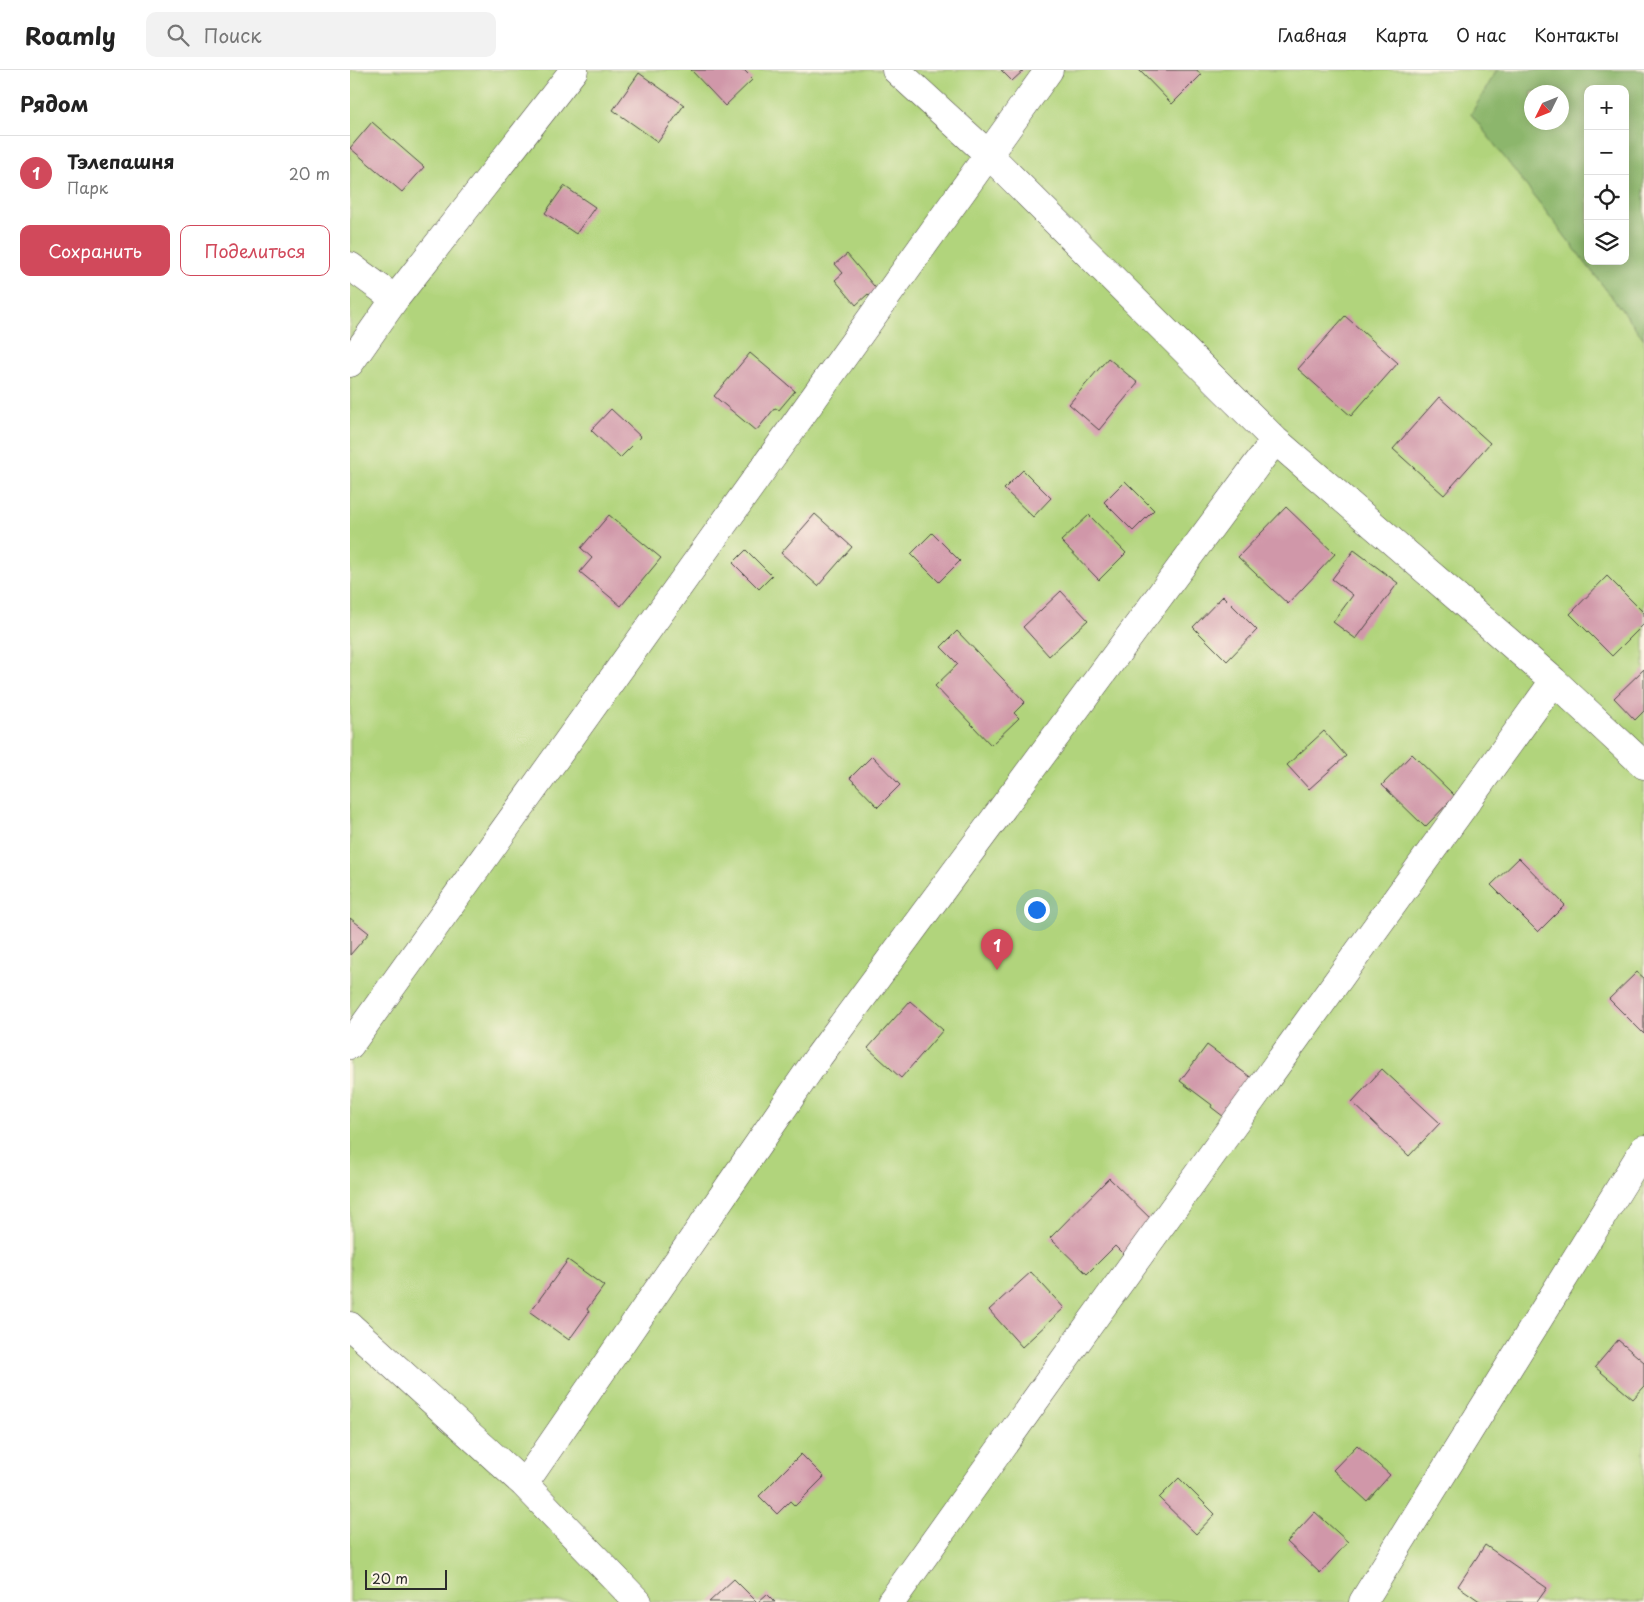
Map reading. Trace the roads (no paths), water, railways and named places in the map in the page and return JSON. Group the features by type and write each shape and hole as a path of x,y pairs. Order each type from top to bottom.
{"street":[{"path":"350,363 395,299 574,70"},
{"path":"896,70 989,156 1275,440 1554,682 1644,765"},
{"path":"350,1045 1049,70"},
{"path":"350,266 395,299"},
{"path":"524,1484 819,1056 1275,440"},
{"path":"892,1602 1089,1324 1554,682"},
{"path":"1363,1602 1644,1149"},
{"path":"350,1326 524,1484 638,1602"}],"place":[{"name":"Тэлепашня","path":"997,970"}]}
